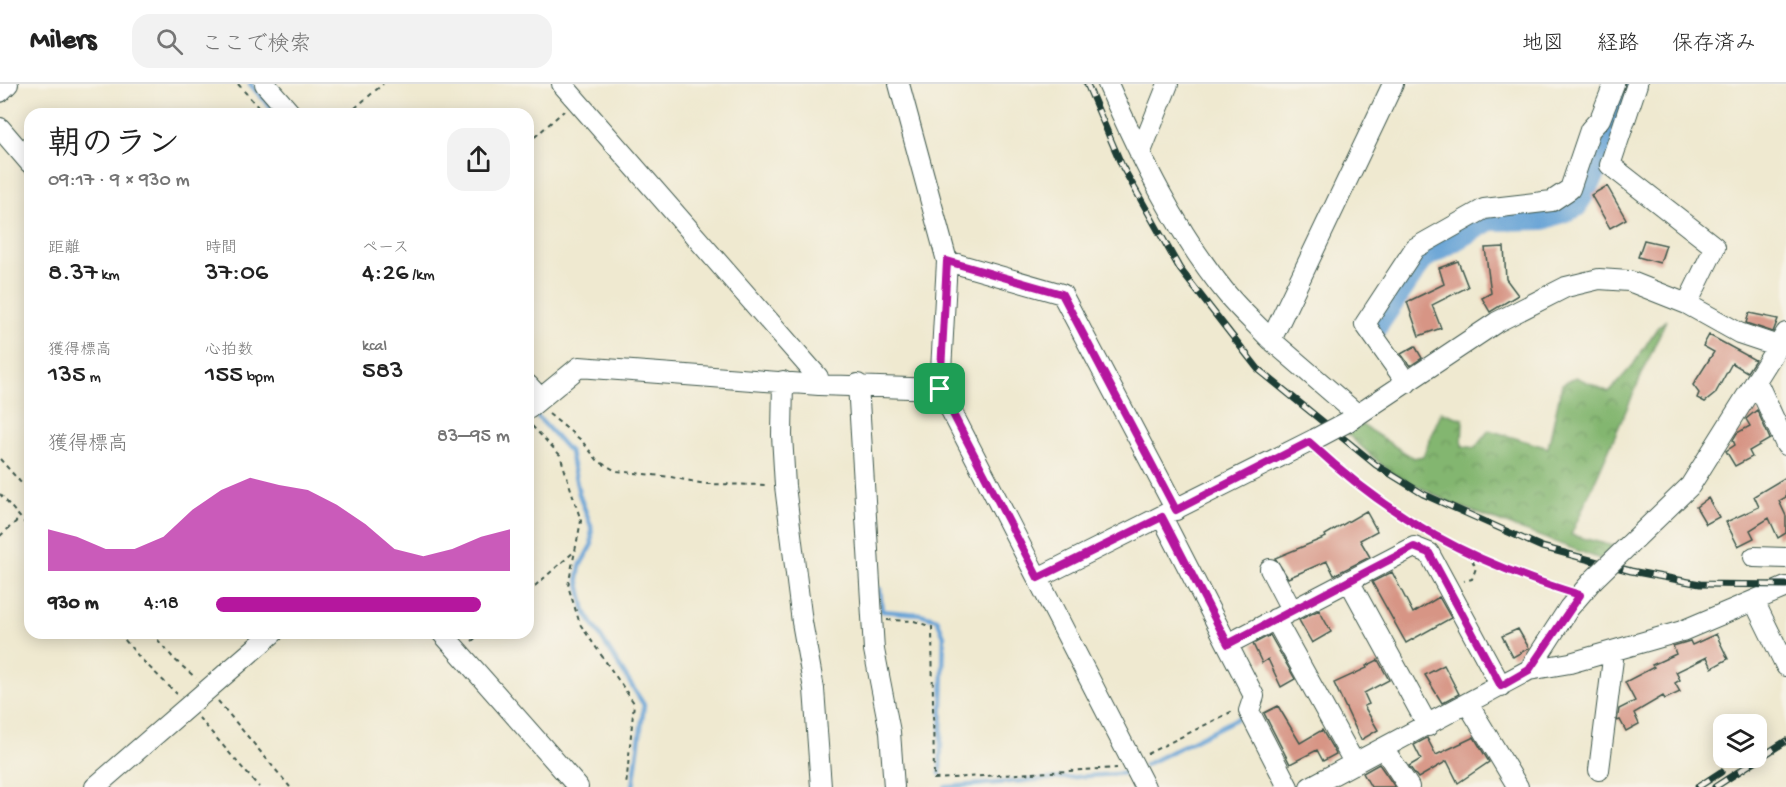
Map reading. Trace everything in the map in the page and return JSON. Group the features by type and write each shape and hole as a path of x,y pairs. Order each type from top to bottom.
{"street":[{"path":"0,92 8,84"},
{"path":"265,84 286,108"},
{"path":"562,84 818,377 819,385"},
{"path":"899,84 947,261 940,389 1145,787"},
{"path":"1108,84 1140,154 1190,243 1227,295 1353,419"},
{"path":"1140,154 1168,84"},
{"path":"1271,340 1393,84"},
{"path":"1407,383 1365,324 1415,248 1484,209 1552,201 1570,189 1590,130 1600,119 1614,84"},
{"path":"1637,84 1610,165 1715,247 1687,304"},
{"path":"0,128 24,156"},
{"path":"947,261 1062,294 1254,696 1249,711 1288,787"},
{"path":"1038,578 1169,514 1353,419 1497,322 1566,287 1599,279 1629,282 1687,304 1739,333 1782,339 1690,486 1593,580 1580,595 1529,670"},
{"path":"534,398 579,367 819,385 858,384 940,389"},
{"path":"783,381 782,435 785,486 802,622 814,689 821,787"},
{"path":"1756,381 1786,446"},
{"path":"858,384 874,650 890,732 894,787"},
{"path":"1228,644 1414,547 1429,553 1501,686"},
{"path":"1754,557 1786,558"},
{"path":"1270,569 1283,615 1355,764"},
{"path":"1349,581 1428,726"},
{"path":"1310,787 1428,726 1529,670 1614,651 1682,631 1786,587"},
{"path":"1758,600 1786,666"},
{"path":"95,787 266,639"},
{"path":"447,639 578,787"},
{"path":"1599,770 1614,651"},
{"path":"1468,704 1518,787"},
{"path":"1384,749 1409,787"}],"path":[{"path":"238,84 259,108"},
{"path":"355,108 383,84"},
{"path":"534,138 576,100"},
{"path":"534,400 581,440 598,461 615,471 671,477 705,484 785,486"},
{"path":"534,428 560,455 581,521 568,586 580,624 634,703 626,787"},
{"path":"1312,441 1374,498 1470,556 1580,595"},
{"path":"0,459 24,486"},
{"path":"0,494 24,522"},
{"path":"0,536 20,518"},
{"path":"534,587 576,550"},
{"path":"1447,587 1472,579 1476,568 1470,556"},
{"path":"885,620 914,621 932,627 934,779 1120,768 1252,702"},
{"path":"157,639 175,660 209,689 290,787"}],"green space":[{"path":"1666,320 1571,535 1613,546 1600,559 1453,504 1390,472 1346,433 1362,425 1413,458 1423,456 1441,412 1463,419 1462,446 1475,448 1489,430 1548,448 1562,384 1576,377 1609,392 1633,365 1657,328"}],"building":[{"path":"1607,186 1626,219 1610,228 1591,195"},
{"path":"1644,240 1666,245 1660,263 1638,257"},
{"path":"1504,247 1506,279 1518,295 1490,312 1482,298 1491,293 1485,248"},
{"path":"1458,261 1468,287 1432,305 1441,328 1419,336 1407,302 1444,284 1439,268"},
{"path":"1749,313 1778,319 1773,332 1746,323"},
{"path":"1709,335 1755,360 1747,372 1732,363 1715,394 1705,402 1697,398 1699,393 1693,385 1714,352 1703,346"},
{"path":"1415,346 1422,358 1410,366 1401,354"},
{"path":"1757,410 1770,439 1749,451 1752,457 1735,466 1726,451 1735,445 1733,440 1737,433 1750,426 1746,419"},
{"path":"1786,477 1786,497 1779,501 1786,516 1786,533 1778,538 1769,518 1750,530 1754,538 1738,546 1726,522 1759,507 1754,496"},
{"path":"1708,498 1719,517 1706,524 1696,507"},
{"path":"1366,511 1377,531 1360,540 1370,557 1334,575 1327,561 1288,578 1275,558 1326,537 1325,535"},
{"path":"1392,572 1413,613 1439,597 1451,618 1406,643 1372,582"},
{"path":"1319,610 1331,632 1312,643 1299,620"},
{"path":"1518,629 1529,648 1513,657 1502,636"},
{"path":"1716,634 1728,659 1712,668 1707,657 1676,672 1680,680 1675,683 1680,692 1665,699 1663,696 1634,713 1639,724 1626,731 1620,720 1617,721 1619,709 1635,701 1625,682 1654,667 1652,665 1676,654 1673,646 1690,641 1692,645"},
{"path":"1270,635 1295,679 1281,687 1268,659 1262,663 1253,644"},
{"path":"1378,660 1389,680 1364,693 1369,704 1364,706 1378,730 1361,740 1334,683 1367,668 1366,666"},
{"path":"1444,665 1459,694 1442,703 1425,675"},
{"path":"1278,706 1300,743 1322,730 1336,754 1323,761 1317,750 1290,764 1264,713"},
{"path":"1474,737 1489,762 1458,783 1447,761 1418,778 1409,766 1421,759 1414,745 1427,738 1436,755"},
{"path":"1379,764 1395,787 1371,787 1363,773"}],"waterway":[{"path":"250,84 271,108"},
{"path":"1374,327 1422,257 1489,218 1543,217 1575,205 1596,168 1625,84"},
{"path":"537,416 570,452 579,494 591,526 592,544 580,566 578,578 585,612 644,705 633,787"},
{"path":"880,589 882,611 920,614 937,619 944,636 940,774"},
{"path":"1145,765 1244,715"},
{"path":"945,787 1128,773 1129,776"}],"railway":[{"path":"1087,84 1122,166 1180,269 1258,369 1376,465 1423,494 1542,547 1631,571 1700,584 1786,585"},
{"path":"1715,787 1786,741"},
{"path":"1698,787 1721,772"}],"route":[{"path":"947,261 1062,294 1176,510 1309,442 1341,472 1374,498 1445,543 1470,556 1580,595 1529,670 1501,686 1429,553 1414,547 1228,644 1162,517 1038,578 940,389 947,261"}]}
